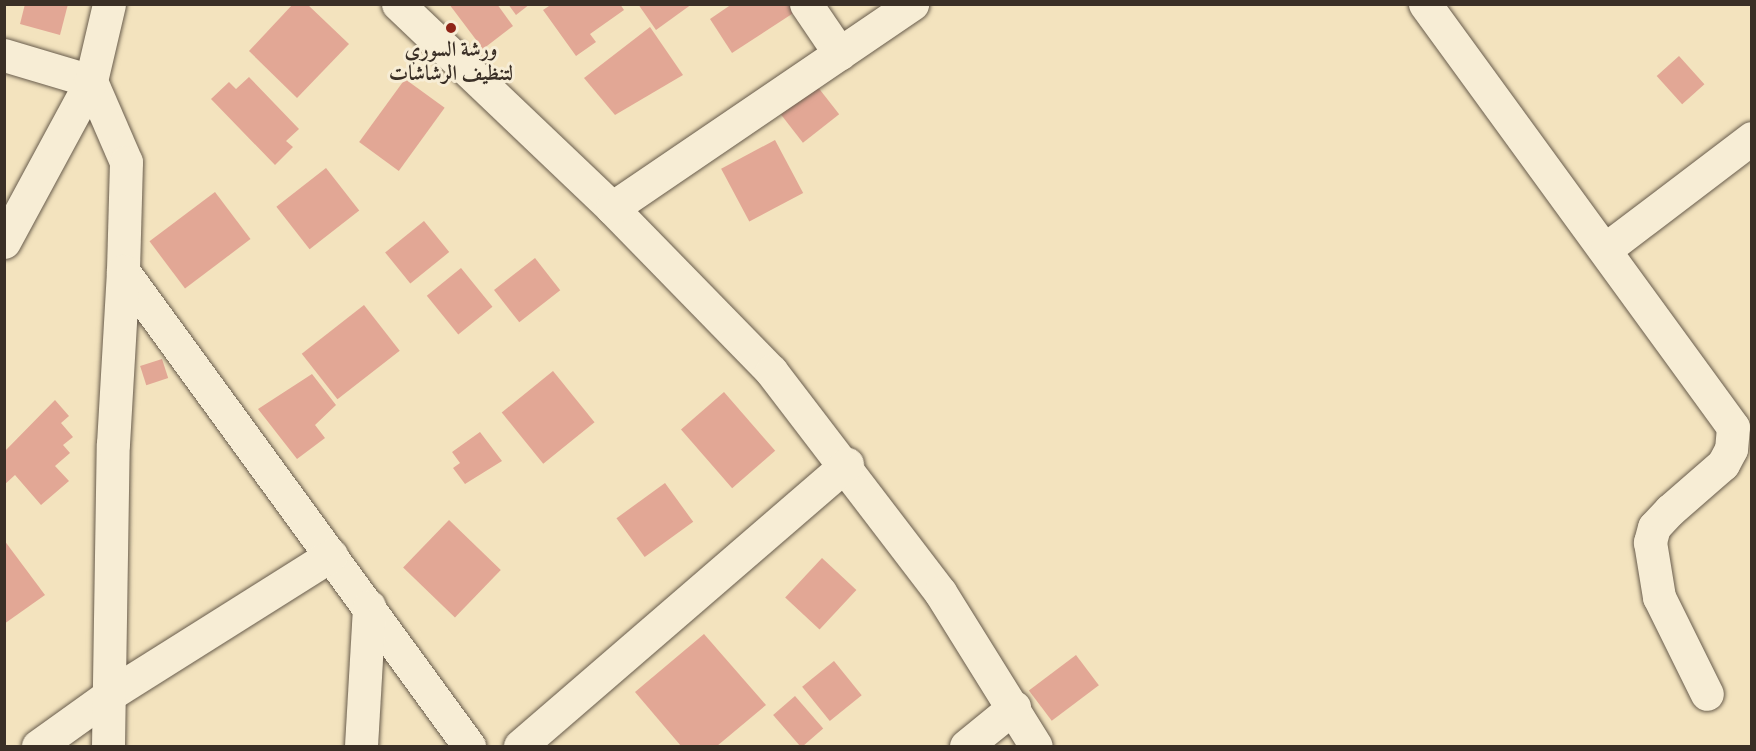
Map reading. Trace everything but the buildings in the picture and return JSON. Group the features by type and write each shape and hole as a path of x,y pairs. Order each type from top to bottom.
{"street":[{"path":"4,242 92,81 109,4"},
{"path":"398,4 612,208 724,320 847,464 940,592 1014,707 1036,747"},
{"path":"806,4 840,54"},
{"path":"612,208 912,4"},
{"path":"1425,4 1607,248 1733,426 1731,449 1723,464 1654,527 1650,542 1659,597 1707,693"},
{"path":"4,55 92,81"},
{"path":"92,81 126,162 123,271 113,444 112,693 108,747"},
{"path":"1607,248 1752,138"},
{"path":"123,271 369,606 469,747"},
{"path":"520,747 847,464"},
{"path":"38,747 112,693 331,555"},
{"path":"361,747 369,606"},
{"path":"966,747 1014,707"}],"place":[{"name":"ورشة السوري لتنظيف الرشاشات","path":"451,28"}]}
